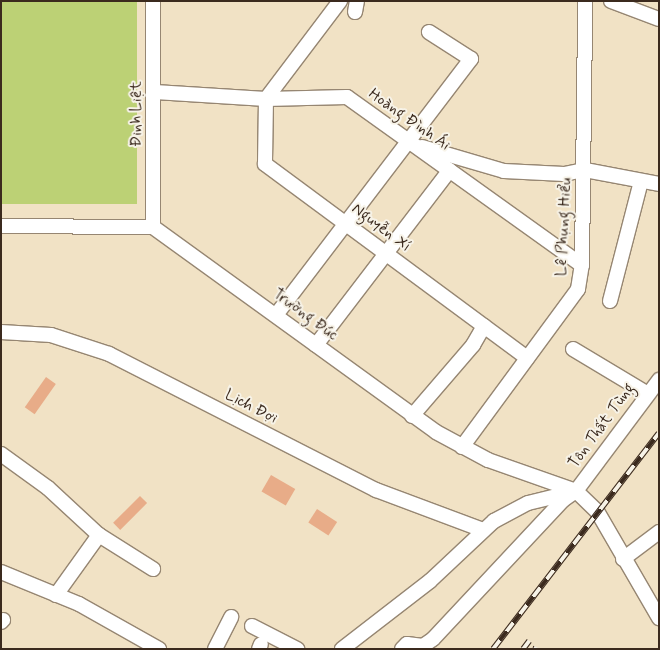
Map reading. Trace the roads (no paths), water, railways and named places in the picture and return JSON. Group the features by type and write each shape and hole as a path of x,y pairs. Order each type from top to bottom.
{"street":[{"name":"Đinh Liệt","path":"153,1 155,92 153,228"},
{"path":"266,99 340,1"},
{"name":"Lê Phụng Hiểu","path":"462,447 578,289 582,265 585,170 585,1"},
{"path":"611,1 659,19"},
{"path":"276,315 344,222 471,60 429,32"},
{"name":"Hoàng Đình Ái","path":"155,92 266,99 347,96 406,142 450,170 582,265"},
{"name":"Nguyễn Xí","path":"266,99 265,164 527,358"},
{"path":"406,142 504,171 564,174 585,170 659,184"},
{"path":"316,345 450,170"},
{"path":"610,301 641,181"},
{"path":"1,226 153,228"},
{"name":"Trường Đúc","path":"153,228 276,315 412,416 462,447 516,472 576,491"},
{"path":"412,416 473,345 484,326"},
{"name":"Lịch Đợi","path":"1,332 52,335 109,354 376,490 482,530"},
{"path":"573,349 648,394"},
{"name":"Tôn Thất Tùng","path":"659,380 576,491 597,511 623,559 659,618"},
{"path":"1,454 48,488 99,535 153,569"},
{"path":"342,649 430,581 482,530 504,514 528,503 576,491"},
{"path":"402,649 407,644 423,646 433,639 563,500 576,491"},
{"path":"623,559 659,532"},
{"path":"56,595 99,535"},
{"path":"1,572 79,604 158,649"},
{"path":"215,649 231,617"},
{"path":"252,626 297,649"}],"railway":[{"path":"493,649 659,433"},
{"path":"523,649 529,641"}]}
